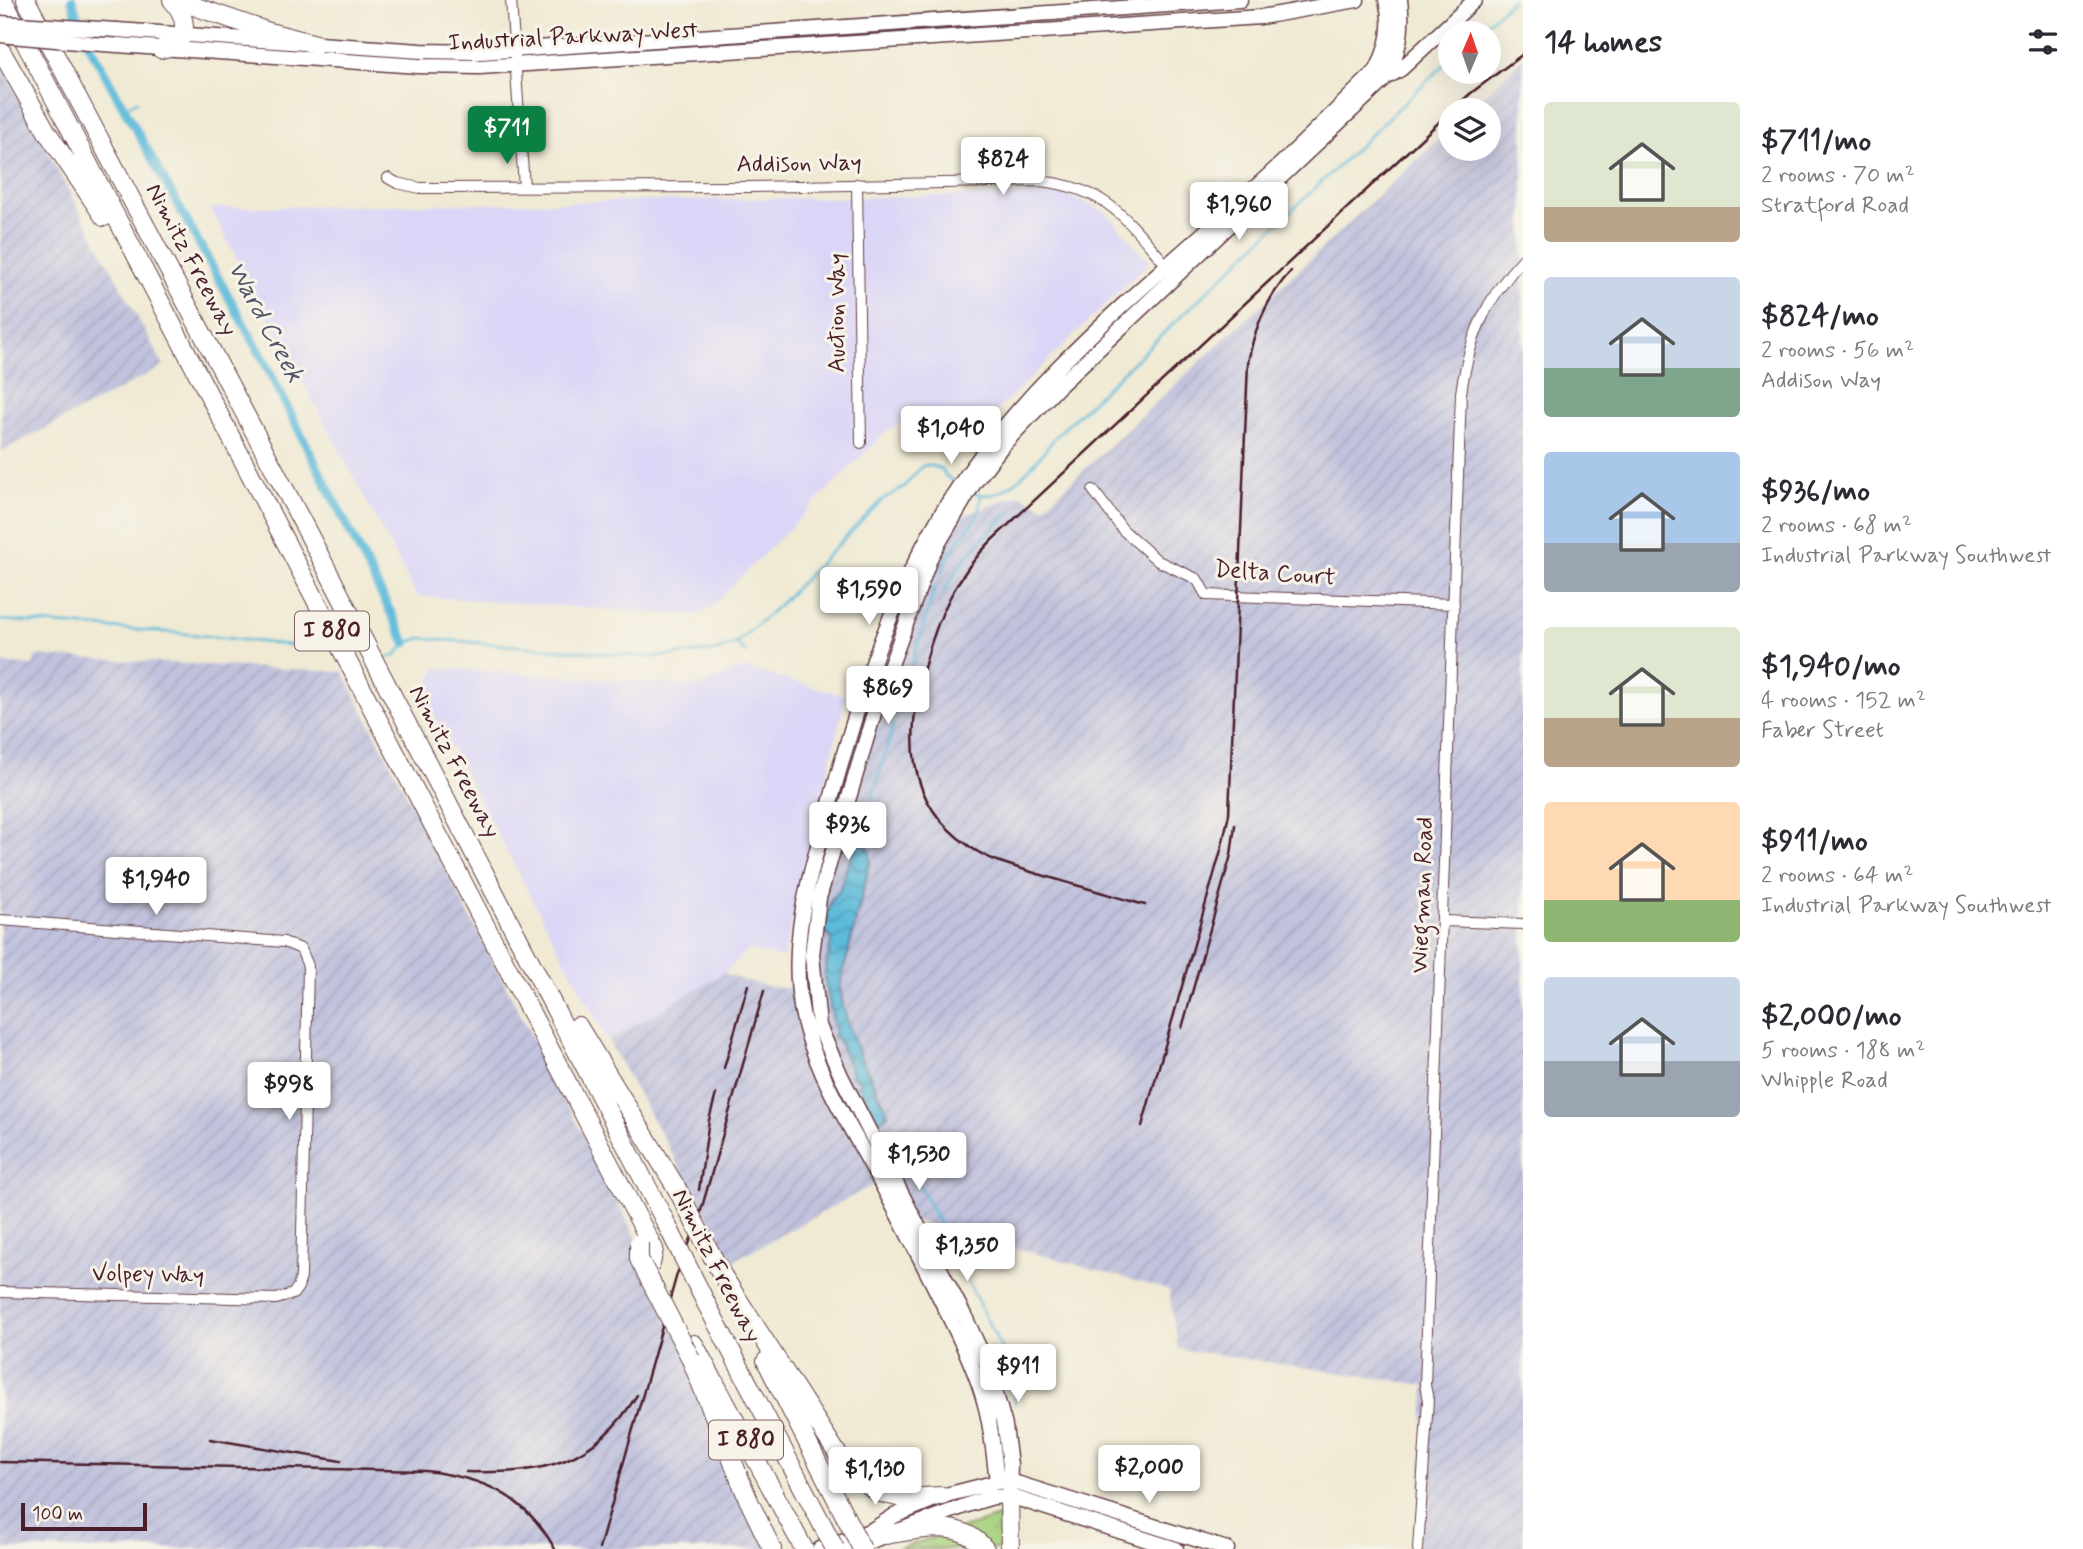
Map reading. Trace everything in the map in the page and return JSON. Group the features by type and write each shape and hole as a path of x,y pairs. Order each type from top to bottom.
{"highway":[{"name":"I 880","path":"3,0 654,1249 651,1264"},
{"name":"I 880","path":"16,0 631,1176 647,1184"},
{"name":"Nimitz Freeway","path":"26,0 527,953 835,1549"},
{"path":"161,49 172,46 182,35 185,23 181,9 174,0"},
{"path":"174,0 269,32 316,44"},
{"name":"I 880","path":"0,17 651,1264 692,1351 801,1543"},
{"path":"0,49 47,132 104,217"},
{"path":"527,953 546,966 621,1100 676,1187 862,1549"},
{"path":"639,1243 639,1259 692,1351 748,1499 770,1545"},
{"path":"721,1273 846,1467 860,1481 877,1492 902,1498 942,1496"},
{"path":"1005,1486 1010,1549"},
{"path":"885,1535 954,1528 972,1536 985,1549"}],"main road":[{"name":"Industrial Parkway West","path":"0,23 449,52 514,50 1240,0"},
{"name":"Industrial Parkway West","path":"0,35 126,47 418,66 515,65 1261,17 1357,0"},
{"path":"1171,270 1377,70 1387,48 1391,26 1386,0"},
{"path":"1382,81 1394,62 1400,43 1403,27 1400,0"},
{"path":"850,1549 993,1497 1005,1486 1005,1426 989,1369 967,1319 862,1135 834,1098 807,1033 798,1001 798,928 805,893 863,689 920,551 997,443 1049,378 1382,81 1401,69 1475,0"},
{"path":"862,1135 819,1026 812,955 819,898 878,700 946,517"},
{"path":"863,689 878,700"},
{"path":"1005,1486 1176,1549"},
{"path":"820,1549 872,1530 894,1516 942,1496 1005,1486 1227,1549"}],"street":[{"path":"510,0 524,187"},
{"name":"Addison Way","path":"388,178 420,188 701,187 1040,181 1088,191 1110,204 1171,270"},
{"name":"Auction Way","path":"857,184 861,443"},
{"name":"Wiegman Road","path":"1418,1549 1428,1400 1425,1385 1461,393 1472,342 1486,309 1523,259"},
{"name":"Delta Court","path":"1093,490 1122,530 1158,561 1197,579 1206,595 1454,604"},
{"name":"Volpey Way","path":"0,920 284,942 301,949 308,966 300,1277 293,1294 276,1299 0,1292"},
{"path":"1443,921 1523,924"}],"shaded area":[{"path":"1523,58 1523,1549 1418,1549 1425,1385 1178,1349 1169,1290 914,1220 828,1049 812,973 819,898 878,700 951,520 1019,495 1044,507 1438,140 1438,161 1501,161 1501,98 1481,98 1496,84 1502,84 1502,78"},
{"path":"0,69 3,69 164,366 2,451"},
{"path":"1065,194 1106,212 1149,262 977,430 958,418 935,413 906,419 884,434 712,606 700,614 687,615 417,596 210,208"},
{"path":"35,656 343,672 639,1243 772,1549 0,1549 0,663 33,666"},
{"path":"436,668 701,686 744,668 846,696 783,958 748,950 724,973 608,1041 424,696"},
{"path":"724,973 777,988 797,988 807,1033 880,1181 733,1261 608,1041"}],"green space":[{"path":"1001,1516 1002,1549 897,1549"}],"water":[{"path":"860,841 870,850 870,862 840,986 852,1035 888,1112 881,1120 876,1117 859,1086 861,1081 854,1077 837,1037 833,1036 835,1031 824,975 832,938 824,932 831,899 839,891 856,842"}],"waterway":[{"name":"Ward Creek","path":"72,0 84,36 261,355 406,643"},
{"path":"1490,21 1512,0"},
{"path":"975,493 987,495 998,492 1021,477 1057,435 1438,70"},
{"path":"124,108 137,101"},
{"path":"387,657 395,656 406,643 421,638 650,657 718,651 736,643 778,606 882,500 904,487 922,466 942,469 946,476 957,484"},
{"path":"942,572 947,557 978,515 981,496"},
{"path":"943,593 973,550 1010,512"},
{"path":"896,716 935,587"},
{"name":"Ward Creek","path":"0,620 179,633 316,648"},
{"path":"736,643 745,652"},
{"path":"870,806 893,726"},
{"path":"893,1139 927,1199 1003,1352"},
{"path":"1013,1372 1015,1403"}],"railway":[{"path":"1465,98 1523,54"},
{"path":"1145,905 1002,863 969,846 947,828 921,787 913,740 919,690 936,629 958,582 992,540 1438,123"},
{"path":"1142,1126 1229,814 1248,363 1263,314 1275,291 1291,271"},
{"path":"1182,1028 1231,855 1235,825"},
{"path":"724,1068 748,985"},
{"path":"599,1549 677,1274 698,1221 764,991"},
{"path":"699,1190 709,1120 716,1094"},
{"path":"466,1472 519,1471 543,1467 584,1451 603,1437 637,1395"},
{"path":"210,1439 341,1461"},
{"path":"0,1462 426,1471 447,1474 484,1485 516,1502 543,1530 555,1549"}]}
